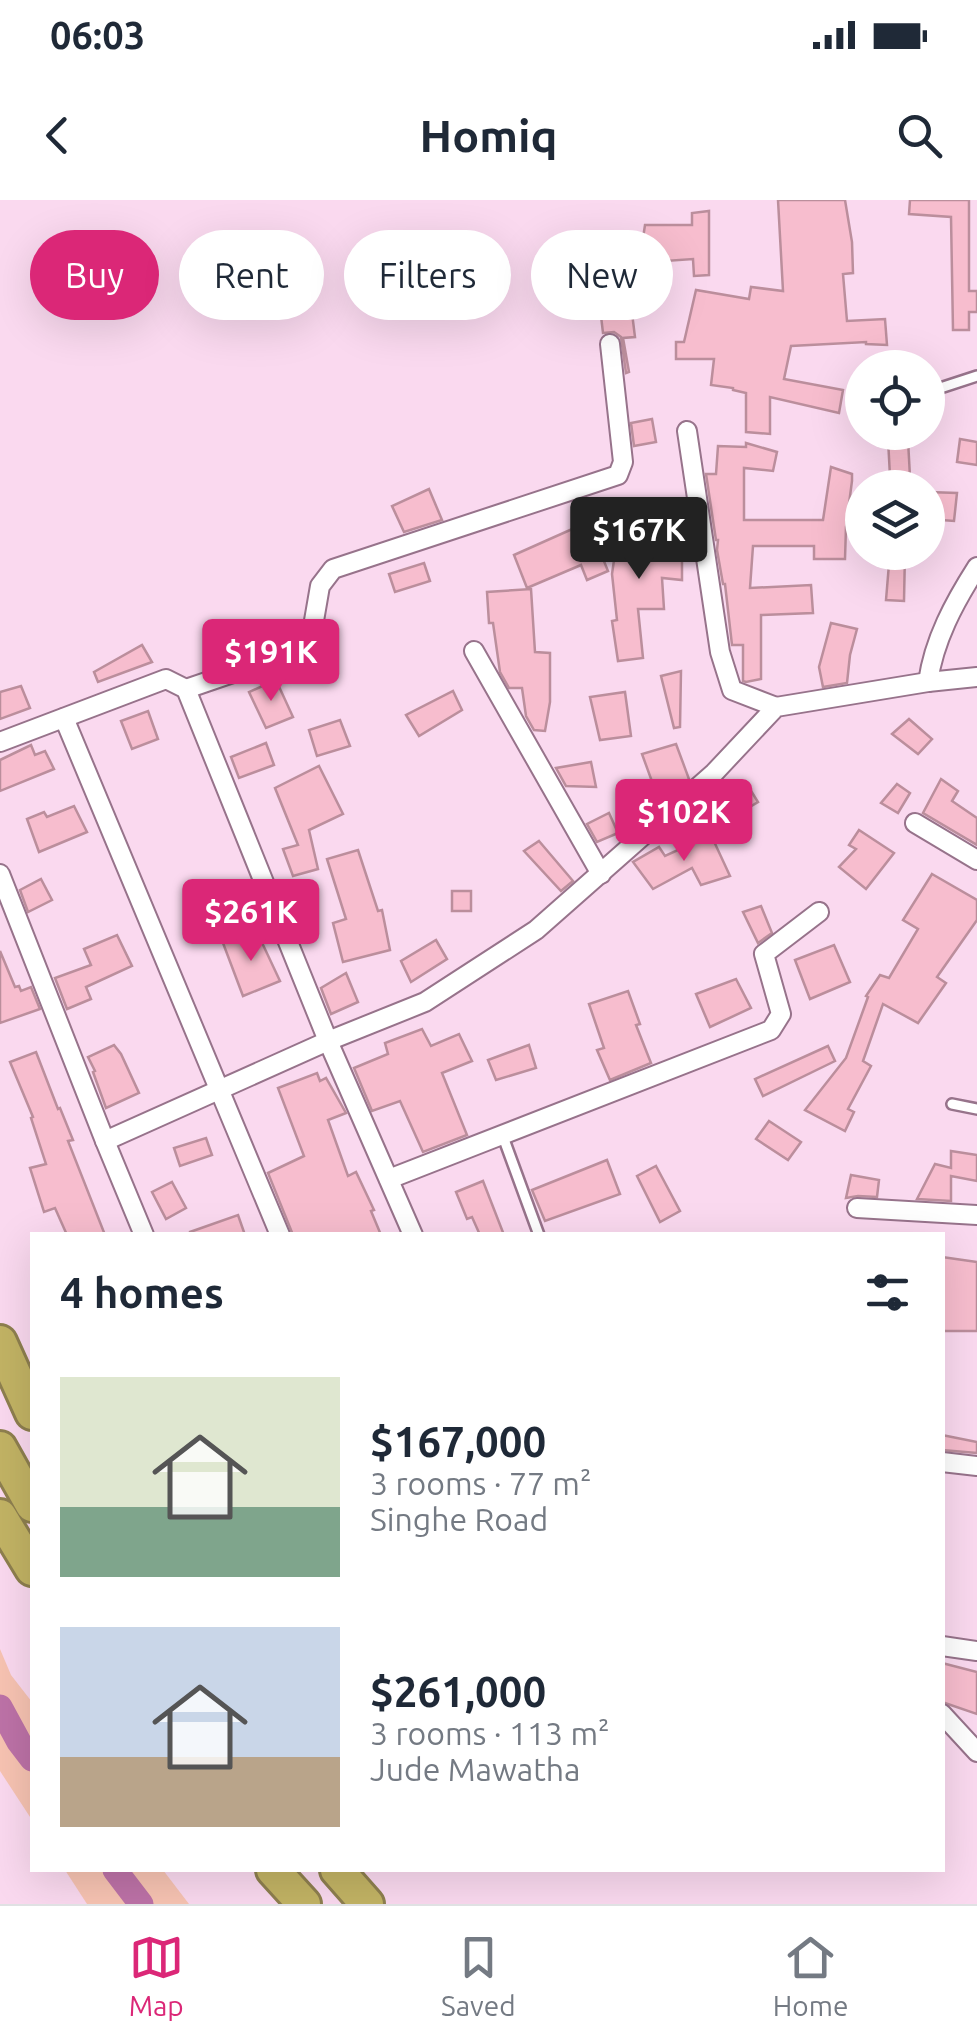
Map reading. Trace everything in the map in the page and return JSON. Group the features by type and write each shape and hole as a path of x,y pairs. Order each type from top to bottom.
{"highway":[{"path":"0,1342 30,1409"},
{"path":"0,1448 30,1501"},
{"path":"0,1516 30,1566"},
{"path":"275,1872 304,1904"},
{"path":"339,1872 367,1904"}],"street":[{"path":"186,690 300,650 311,638 320,586 333,569 618,475 623,462 610,344"},
{"path":"687,431 720,652 732,690 776,707 928,682 977,678"},
{"path":"928,682 932,655 958,597 977,568"},
{"path":"958,597 977,590"},
{"path":"474,651 601,874"},
{"path":"0,742 166,679 186,690 328,1041 412,1232"},
{"path":"104,1141 425,1002 536,930 714,773 776,707"},
{"path":"64,718 279,1232"},
{"path":"915,823 977,860"},
{"path":"0,874 143,1232"},
{"path":"389,1179 771,1030 781,1014 764,954 819,912"},
{"path":"857,1208 977,1215"},
{"path":"945,1462 977,1466"},
{"path":"945,1646 977,1651"},
{"path":"945,1717 977,1752"}],"lane":[{"path":"945,386 977,376"},
{"path":"952,1104 977,1108"},
{"path":"502,1134 538,1232"}],"shaded area":[{"path":"0,1649 11,1675 30,1699 30,1817 0,1771"},
{"path":"66,1872 165,1872 189,1904 87,1904"}],"building":[{"path":"778,200 845,200 853,273 843,274 847,321 885,319 887,345 866,342 791,346 784,379 843,390 839,413 770,397 770,434 746,432 746,393 711,385 714,359 676,359 676,342 684,342 696,290 749,299 751,287 783,291"},
{"path":"910,200 969,200 969,291 977,291 977,312 969,312 969,330 953,330 951,217 909,214"},
{"path":"709,211 709,275 694,276 693,259 673,260 673,230 644,230 645,225 692,225 692,213"},
{"path":"601,320 633,320 635,337 623,338 629,372 626,373 621,337 614,332 603,333"},
{"path":"652,419 656,442 634,446 631,423"},
{"path":"960,439 977,442 977,465 957,462"},
{"path":"746,443 777,452 773,471 744,468 744,520 823,520 831,467 845,472 845,559 814,559 814,546 753,546 750,588 811,585 813,613 761,615 761,679 746,682 743,645 732,645 706,474 716,474 718,446 746,447"},
{"path":"889,450 909,450 910,470 890,470"},
{"path":"429,489 442,520 404,532 392,506"},
{"path":"945,493 957,493 954,521 945,520"},
{"path":"621,512 638,514 635,539 682,542 682,580 662,578 664,609 638,609 643,658 618,661 612,621 617,620 612,574"},
{"path":"588,522 608,571 587,580 581,565 527,588 514,555"},
{"path":"424,563 430,581 395,592 389,574"},
{"path":"888,570 905,570 904,601 886,600"},
{"path":"531,589 535,652 550,653 550,702 545,731 534,730 526,716 522,688 509,688 500,672 493,623 489,623 487,592"},
{"path":"831,623 857,629 847,683 823,687 819,667"},
{"path":"142,645 152,662 98,682 94,672"},
{"path":"681,671 680,727 674,728 661,676"},
{"path":"276,680 293,717 266,728 249,692"},
{"path":"21,686 30,708 0,719 0,692"},
{"path":"453,691 462,710 419,736 406,715"},
{"path":"625,692 631,736 600,740 590,697"},
{"path":"148,711 158,739 132,749 121,721"},
{"path":"909,719 932,739 918,754 892,734"},
{"path":"340,720 350,746 317,756 309,730"},
{"path":"266,743 274,765 239,778 231,757"},
{"path":"676,744 689,779 678,788 654,787 642,754"},
{"path":"31,745 35,755 45,751 54,769 0,791 0,760"},
{"path":"591,762 596,787 566,786 556,768"},
{"path":"319,766 343,814 309,830 318,869 293,876 283,849 298,845 275,788"},
{"path":"941,779 958,791 952,801 977,818 977,845 923,813"},
{"path":"897,784 910,793 898,813 881,803"},
{"path":"748,786 758,802 731,818 723,803"},
{"path":"74,806 87,832 39,852 27,819 44,812 47,817"},
{"path":"609,813 618,833 597,842 587,824"},
{"path":"859,830 894,853 866,889 839,867 856,849 849,845"},
{"path":"711,835 730,876 701,885 692,868 653,889 633,862 659,847 665,856"},
{"path":"539,841 573,881 561,891 524,851"},
{"path":"358,850 378,911 382,910 390,950 343,962 333,923 346,919 327,859"},
{"path":"932,874 977,900 977,920 937,977 946,983 918,1023 883,1004 863,1061 871,1066 848,1109 854,1112 845,1131 805,1110 846,1058 866,996 880,975 889,978 918,929 903,920"},
{"path":"41,879 52,900 28,912 20,890"},
{"path":"452,891 471,891 471,911 452,911"},
{"path":"761,906 772,933 758,943 743,912"},
{"path":"257,932 280,981 243,996 223,943"},
{"path":"117,935 132,966 86,987 91,999 67,1009 55,978 91,965 84,949"},
{"path":"436,940 447,959 411,982 401,961"},
{"path":"834,945 850,982 810,999 795,960"},
{"path":"0,951 15,987 19,986 21,991 31,987 40,1009 0,1023"},
{"path":"346,973 358,1002 331,1014 321,988"},
{"path":"736,979 751,1008 710,1027 696,994"},
{"path":"628,991 651,1063 610,1080 597,1050 604,1048 589,1004"},
{"path":"422,1029 431,1046 459,1034 472,1061 442,1073 467,1135 423,1152 400,1101 372,1111 354,1068 388,1054 385,1043"},
{"path":"114,1045 139,1093 106,1108 88,1057"},
{"path":"529,1045 536,1068 496,1080 488,1060"},
{"path":"828,1046 835,1061 763,1096 755,1079"},
{"path":"36,1052 73,1140 68,1141 104,1232 66,1232 55,1208 44,1212 30,1168 46,1164 33,1117 10,1062"},
{"path":"317,1073 320,1081 326,1078 346,1113 328,1120 348,1176 356,1172 380,1232 292,1232 268,1173 304,1156 278,1088"},
{"path":"769,1121 801,1142 788,1160 756,1139"},
{"path":"206,1138 212,1155 180,1166 174,1148"},
{"path":"951,1151 977,1155 977,1181 951,1176 951,1201 917,1199 935,1164 951,1168"},
{"path":"607,1160 620,1194 545,1221 532,1190"},
{"path":"656,1166 680,1211 660,1222 637,1176"},
{"path":"851,1175 879,1180 877,1197 846,1198"},
{"path":"483,1181 503,1232 479,1232 472,1217 467,1219 456,1192"},
{"path":"172,1182 186,1208 166,1219 152,1192"},
{"path":"238,1215 244,1232 190,1232"},
{"path":"945,1257 977,1262 977,1331 945,1331"},
{"path":"945,1436 977,1442 977,1453 945,1450"},
{"path":"945,1664 977,1672 977,1714 945,1703"}],"waterway":[{"path":"0,1707 30,1756"},
{"path":"117,1872 141,1904"}]}
